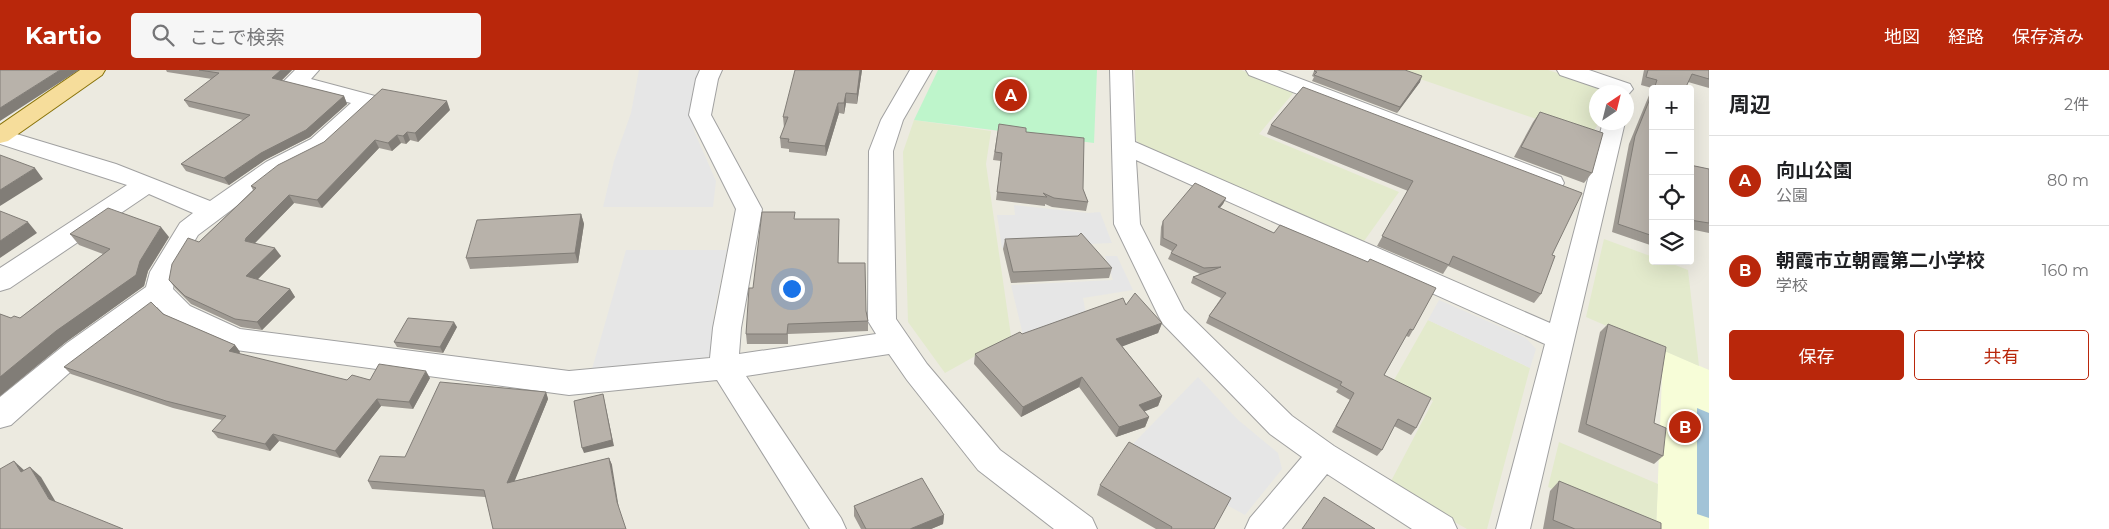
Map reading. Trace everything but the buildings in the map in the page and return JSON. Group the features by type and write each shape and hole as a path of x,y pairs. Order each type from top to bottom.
{"main road":[{"path":"0,136 94,70"}],"street":[{"path":"0,416 28,389 87,343 160,292 163,272 190,229 274,167 319,144 367,101 295,81 308,70"},
{"path":"711,70 707,79 700,115 749,209 727,328 724,366 829,529"},
{"path":"921,70 892,120 880,151 882,321 917,372 989,460 1080,529"},
{"path":"1121,70 1127,224 1173,318 1281,425 1323,455 1440,529"},
{"path":"1257,70 1580,193"},
{"path":"1568,70 1613,85"},
{"path":"1513,529 1560,339 1580,193 1610,130"},
{"path":"0,136 146,184 183,198 212,212"},
{"path":"1123,145 1560,339"},
{"path":"0,281 146,184"},
{"path":"160,292 180,313 236,340 569,383 707,370 896,342"},
{"path":"1262,529 1323,455"}],"shaded area":[{"path":"639,70 705,70 691,110 694,131 716,181 713,207 603,207 614,161 631,113"},
{"path":"938,70 1097,70 1094,143 914,120"},
{"path":"1135,70 1241,70 1295,91 1259,134 1399,192 1362,244 1144,148 1136,140"},
{"path":"1402,70 1548,70 1597,85 1589,85 1589,130 1595,130 1591,138 1400,72"},
{"path":"914,120 991,131 986,164 1011,336 945,373 908,322 903,152"},
{"path":"1014,205 1088,213 1100,212 1112,243 1002,248 997,215 1015,215"},
{"path":"1604,239 1649,256 1649,265 1675,265 1688,270 1699,366 1586,317"},
{"path":"626,250 727,250 714,312 711,357 592,369"},
{"path":"1105,256 1117,256 1133,290 1083,298 1086,314 1023,335 1011,285 1113,280"},
{"path":"1439,300 1526,338 1536,349 1530,368 1428,320"},
{"path":"1428,320 1530,368 1487,529 1467,529 1389,485 1433,401 1394,380"},
{"path":"1663,350 1709,370 1709,529 1656,529"},
{"path":"1198,377 1237,419 1278,453 1282,469 1245,515 1127,450"},
{"path":"1559,442 1658,484 1656,529 1646,529 1548,487"}],"water":[{"path":"1697,408 1709,413 1709,518 1697,514"}],"place":[{"name":"向山公園","path":"1011,95"},
{"name":"朝霞市立朝霞第二小学校","path":"1685,427"}]}
